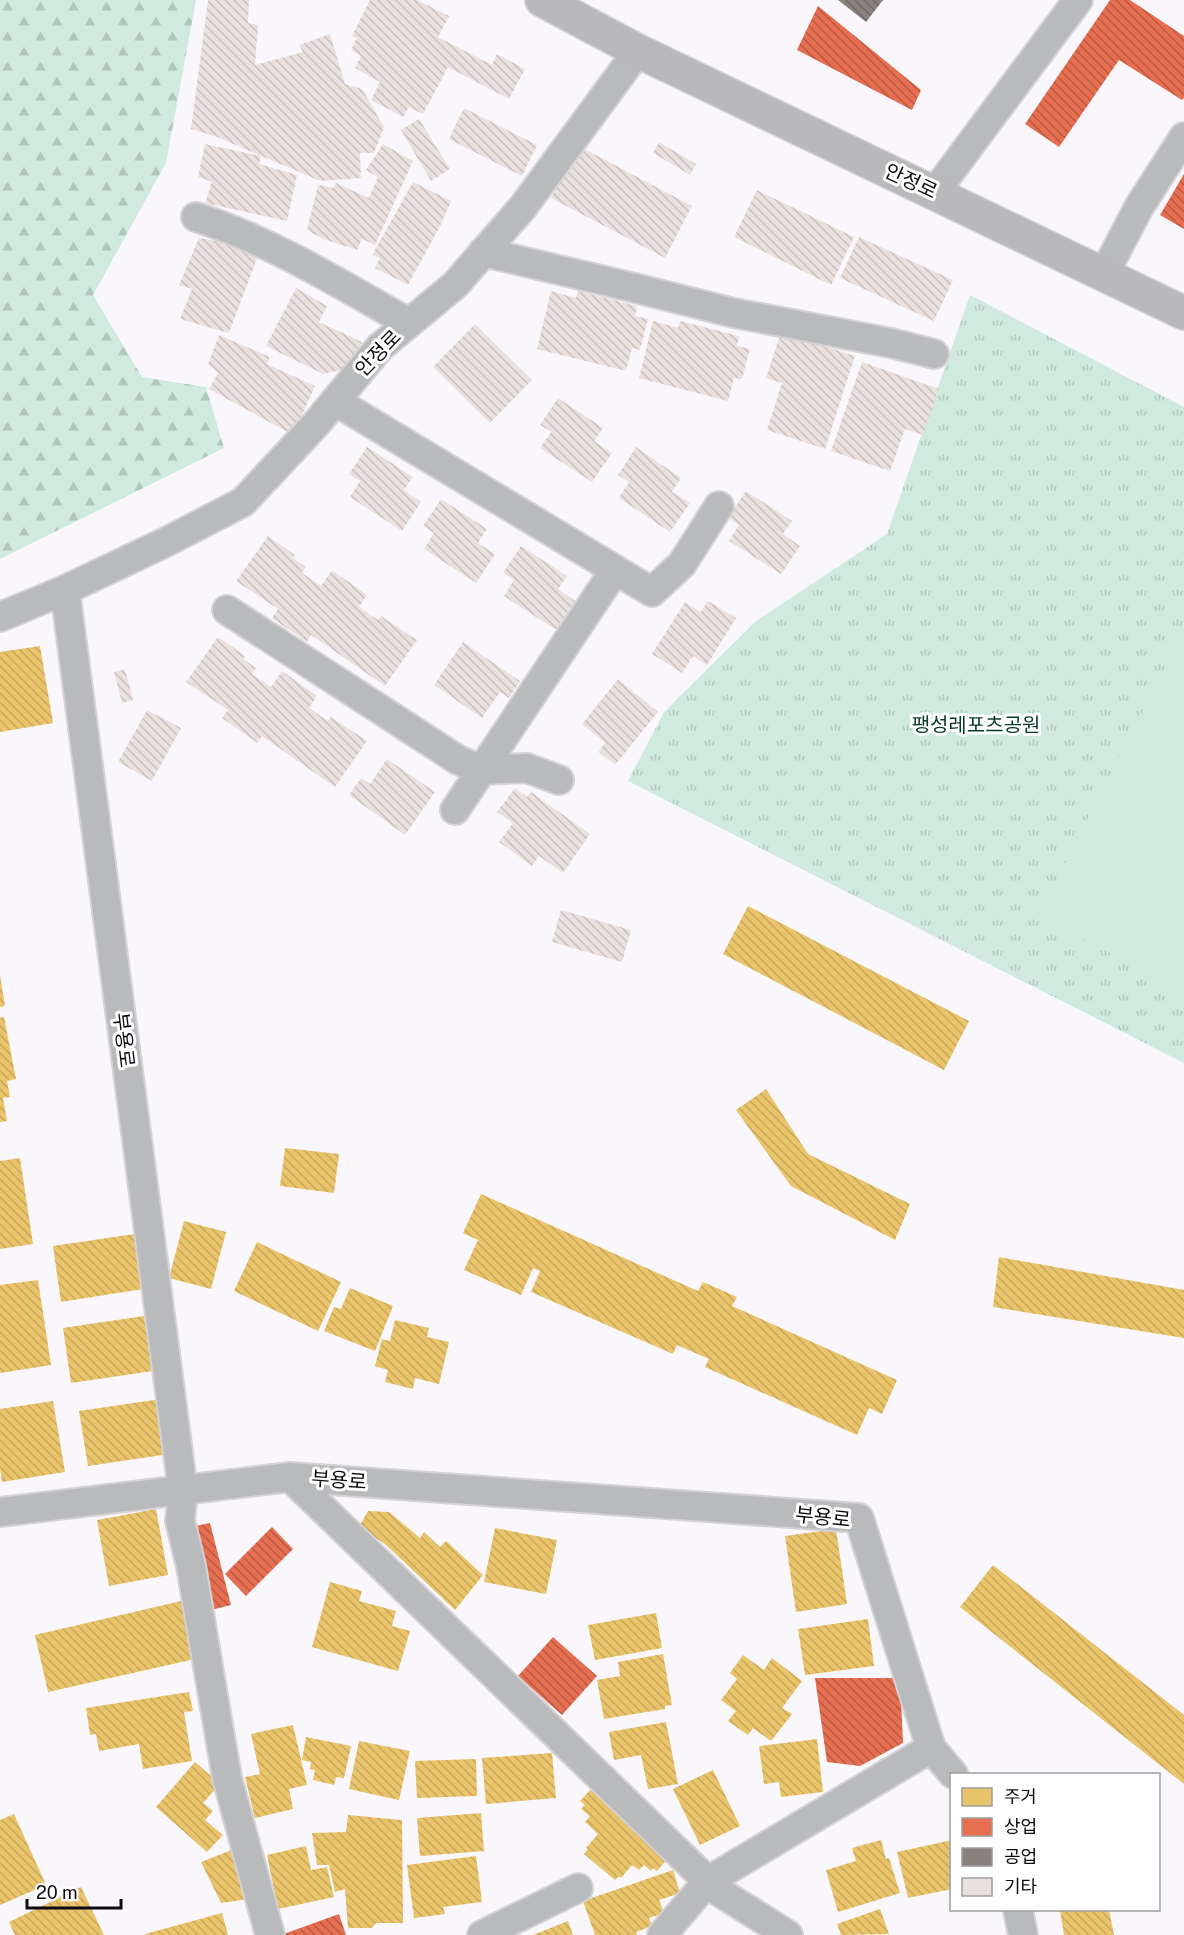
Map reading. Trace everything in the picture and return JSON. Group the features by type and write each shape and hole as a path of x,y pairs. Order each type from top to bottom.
{"main road":[{"name":"안정로","path":"542,0 575,7 638,51 1184,313"}],"street":[{"path":"935,192 1077,0"},
{"name":"안정로","path":"0,617 65,590 243,502 380,347 454,285 523,207 638,51"},
{"path":"1104,274 1139,207 1184,137"},
{"path":"196,217 230,228 409,323"},
{"path":"483,252 734,313 891,343 934,354"},
{"path":"335,400 652,592 682,564 719,506"},
{"path":"455,810 615,570"},
{"name":"부용로","path":"65,590 183,1491"},
{"path":"227,610 458,760 481,770 527,768 559,780"},
{"name":"부용로","path":"290,1477 718,1891 788,1935"},
{"name":"부용로","path":"0,1512 290,1477 859,1518 931,1748"},
{"path":"183,1491 180,1521 191,1566 227,1778 270,1935"},
{"path":"662,1935 708,1881 931,1748 952,1773"},
{"path":"483,1935 578,1888"},
{"path":"1018,1911 1023,1935"}],"green space":[{"path":"0,0 196,0 166,163 93,295 142,377 206,387 224,448 0,559"},
{"name":"팽성레포츠공원","path":"970,295 1184,407 1184,1063 628,781 664,712 756,621 887,534"},
{"path":"1181,635 1184,636 1184,991 1038,916"}],"building: 주거":[{"path":"40,646 53,723 0,732 0,652"},
{"path":"748,906 969,1021 944,1070 723,954"},
{"path":"0,975 5,1006 0,1007"},
{"path":"4,1017 16,1079 7,1081 10,1097 3,1098 7,1121 0,1122 0,1018"},
{"path":"766,1089 808,1154 910,1204 895,1240 791,1186 736,1110"},
{"path":"285,1148 339,1154 334,1193 280,1186"},
{"path":"20,1158 33,1244 0,1249 0,1161"},
{"path":"481,1194 698,1291 703,1282 737,1297 732,1306 897,1380 882,1414 869,1408 857,1435 705,1367 709,1359 677,1345 673,1354 531,1292 540,1271 533,1268 521,1295 464,1270 478,1240 463,1233"},
{"path":"184,1221 226,1232 211,1289 169,1278"},
{"path":"134,1234 143,1289 61,1302 53,1246"},
{"path":"257,1242 341,1282 318,1331 234,1291"},
{"path":"999,1257 1184,1290 1184,1338 993,1307"},
{"path":"38,1280 51,1365 0,1373 0,1285"},
{"path":"350,1288 393,1306 375,1351 324,1331 334,1307 341,1309"},
{"path":"144,1316 153,1371 71,1383 63,1328"},
{"path":"395,1320 429,1328 427,1337 449,1342 439,1384 415,1378 413,1389 385,1382 388,1370 375,1366 382,1339 390,1341"},
{"path":"161,1399 169,1454 88,1466 79,1411"},
{"path":"53,1401 65,1472 2,1482 0,1409"},
{"path":"156,1509 168,1575 109,1586 97,1520"},
{"path":"368,1511 389,1512 420,1538 424,1532 440,1547 446,1541 483,1575 455,1610 385,1544 359,1527"},
{"path":"495,1528 557,1540 546,1594 484,1582"},
{"path":"836,1529 847,1604 796,1612 785,1536"},
{"path":"993,1565 1184,1715 1184,1784 960,1607"},
{"path":"330,1582 362,1591 359,1601 396,1611 392,1626 410,1631 398,1671 312,1647"},
{"path":"181,1601 195,1659 48,1692 35,1635"},
{"path":"656,1613 662,1648 595,1660 588,1625"},
{"path":"868,1619 874,1666 805,1675 798,1629"},
{"path":"663,1654 672,1705 665,1706 665,1709 604,1719 597,1680 620,1676 618,1662"},
{"path":"743,1655 764,1670 772,1658 802,1681 782,1708 792,1714 771,1741 753,1728 748,1735 728,1721 736,1711 721,1700 737,1679 730,1673"},
{"path":"189,1692 193,1711 184,1712 192,1761 143,1769 139,1744 99,1751 96,1734 90,1735 86,1708"},
{"path":"666,1722 678,1784 648,1789 641,1755 614,1760 609,1732"},
{"path":"293,1725 307,1785 289,1789 293,1809 255,1818 245,1777 260,1774 251,1734"},
{"path":"306,1737 351,1746 344,1778 336,1777 334,1785 313,1780 315,1770 310,1769 311,1762 302,1760"},
{"path":"817,1739 823,1792 781,1797 779,1782 764,1784 759,1746"},
{"path":"359,1741 410,1751 399,1800 349,1789"},
{"path":"552,1753 556,1798 486,1804 482,1758"},
{"path":"476,1759 477,1796 417,1798 415,1761"},
{"path":"195,1762 220,1784 203,1803 213,1811 205,1820 223,1835 207,1852 156,1807"},
{"path":"713,1770 740,1826 700,1845 673,1789"},
{"path":"592,1788 669,1857 657,1871 653,1868 651,1871 644,1865 639,1870 632,1865 621,1878 619,1876 615,1880 584,1854 588,1849 586,1848 598,1834 585,1822 590,1816 581,1809 585,1805 580,1801"},
{"path":"481,1813 484,1851 420,1856 417,1818"},
{"path":"14,1814 46,1885 0,1905 0,1820"},
{"path":"348,1815 402,1820 403,1923 376,1923 372,1928 348,1928 345,1889 335,1892 329,1865 317,1865 312,1833 346,1832"},
{"path":"881,1840 900,1893 838,1912 826,1870 856,1861 852,1848"},
{"path":"950,1840 950,1889 908,1898 897,1852"},
{"path":"306,1846 311,1870 327,1867 334,1897 278,1909 267,1855"},
{"path":"234,1849 255,1898 221,1903 201,1862"},
{"path":"476,1856 482,1902 443,1907 445,1914 414,1918 407,1865"},
{"path":"673,1870 680,1893 659,1900 664,1913 649,1918 652,1926 636,1932 637,1935 595,1935 583,1901"},
{"path":"81,1887 104,1935 15,1935 9,1922"},
{"path":"880,1909 889,1934 841,1935 837,1924"},
{"path":"1060,1911 1109,1911 1114,1935 1064,1935"},
{"path":"222,1913 228,1935 145,1935 145,1934"},
{"path":"568,1921 573,1935 533,1935"}],"building: 상업":[{"path":"1110,0 1130,0 1184,36 1184,98 1182,100 1119,60 1059,147 1025,124"},
{"path":"818,6 921,90 912,110 797,50"},
{"path":"1184,174 1184,229 1160,215"},
{"path":"210,1523 231,1605 211,1610 190,1527"},
{"path":"272,1527 293,1549 246,1596 225,1574"},
{"path":"553,1637 597,1676 562,1715 518,1676"},
{"path":"815,1678 900,1678 903,1743 860,1766 827,1762"},
{"path":"339,1914 346,1935 281,1935"}],"building: 공업":[{"path":"838,0 883,0 866,22"}],"building: 기타":[{"path":"208,0 249,0 248,23 258,25 255,65 303,52 299,45 330,34 345,84 362,89 384,127 374,153 360,153 361,178 320,181 217,137 191,129"},
{"path":"370,0 417,0 449,16 438,37 492,65 497,54 525,69 509,99 448,67 423,114 409,107 403,117 371,100 380,82 355,68 361,56 351,50 357,38 352,36"},
{"path":"464,108 537,145 522,176 449,139"},
{"path":"419,119 450,169 431,181 401,130"},
{"path":"659,142 696,164 690,175 653,153"},
{"path":"205,144 261,156 259,164 297,175 287,221 205,203 212,182 198,177"},
{"path":"383,144 413,161 375,245 362,239 357,250 323,239 307,230 318,185 333,188 336,183 369,198 378,177 366,170"},
{"path":"579,146 692,206 665,258 551,198"},
{"path":"413,182 451,201 408,285 375,268 380,258 372,255"},
{"path":"757,190 854,237 831,285 734,237"},
{"path":"219,234 261,248 229,333 180,319 192,289 179,285 199,238 216,241"},
{"path":"859,237 953,280 934,321 840,278"},
{"path":"296,288 327,306 319,322 362,342 350,368 323,374 266,346"},
{"path":"551,291 576,298 578,291 637,306 635,316 648,319 640,350 632,348 626,371 537,349"},
{"path":"653,321 678,328 680,321 739,336 737,346 750,349 742,379 734,378 728,401 639,378"},
{"path":"475,324 532,380 490,423 433,367"},
{"path":"781,332 855,356 825,449 767,430 782,383 766,378"},
{"path":"219,335 270,357 267,364 315,386 293,435 209,389 218,373 208,364"},
{"path":"862,362 939,389 923,435 905,429 890,471 831,451"},
{"path":"558,398 603,428 594,441 612,453 592,482 540,448 551,432 540,425"},
{"path":"367,447 413,477 404,490 421,502 402,531 350,497 360,481 349,474"},
{"path":"636,447 681,478 672,492 690,503 670,532 619,498 629,482 618,475"},
{"path":"746,491 792,521 783,534 800,546 781,574 729,541 739,525 728,518"},
{"path":"441,499 487,529 478,543 495,554 476,583 424,549 434,533 423,526"},
{"path":"268,536 295,555 293,558 306,567 302,573 321,586 332,570 367,595 359,607 378,620 381,616 417,640 385,686 311,635 307,642 272,618 278,609 236,581"},
{"path":"521,546 567,576 558,589 575,601 556,630 504,596 514,580 503,573"},
{"path":"708,601 736,618 707,665 693,656 682,673 652,654 685,602 701,612"},
{"path":"218,637 245,656 243,659 256,668 252,674 271,687 282,671 317,696 309,708 328,721 331,717 367,741 335,787 262,736 257,743 222,718 228,710 186,682"},
{"path":"463,642 520,681 509,698 500,692 482,718 434,685"},
{"path":"125,669 133,700 122,703 114,672"},
{"path":"618,679 658,712 615,765 599,752 605,743 582,724"},
{"path":"147,710 181,728 152,781 118,762"},
{"path":"387,759 435,792 405,835 349,795 361,778 370,784"},
{"path":"515,788 527,797 531,792 590,834 563,873 539,856 532,866 499,842 513,823 497,812"},
{"path":"561,910 631,930 622,962 552,942"}]}
